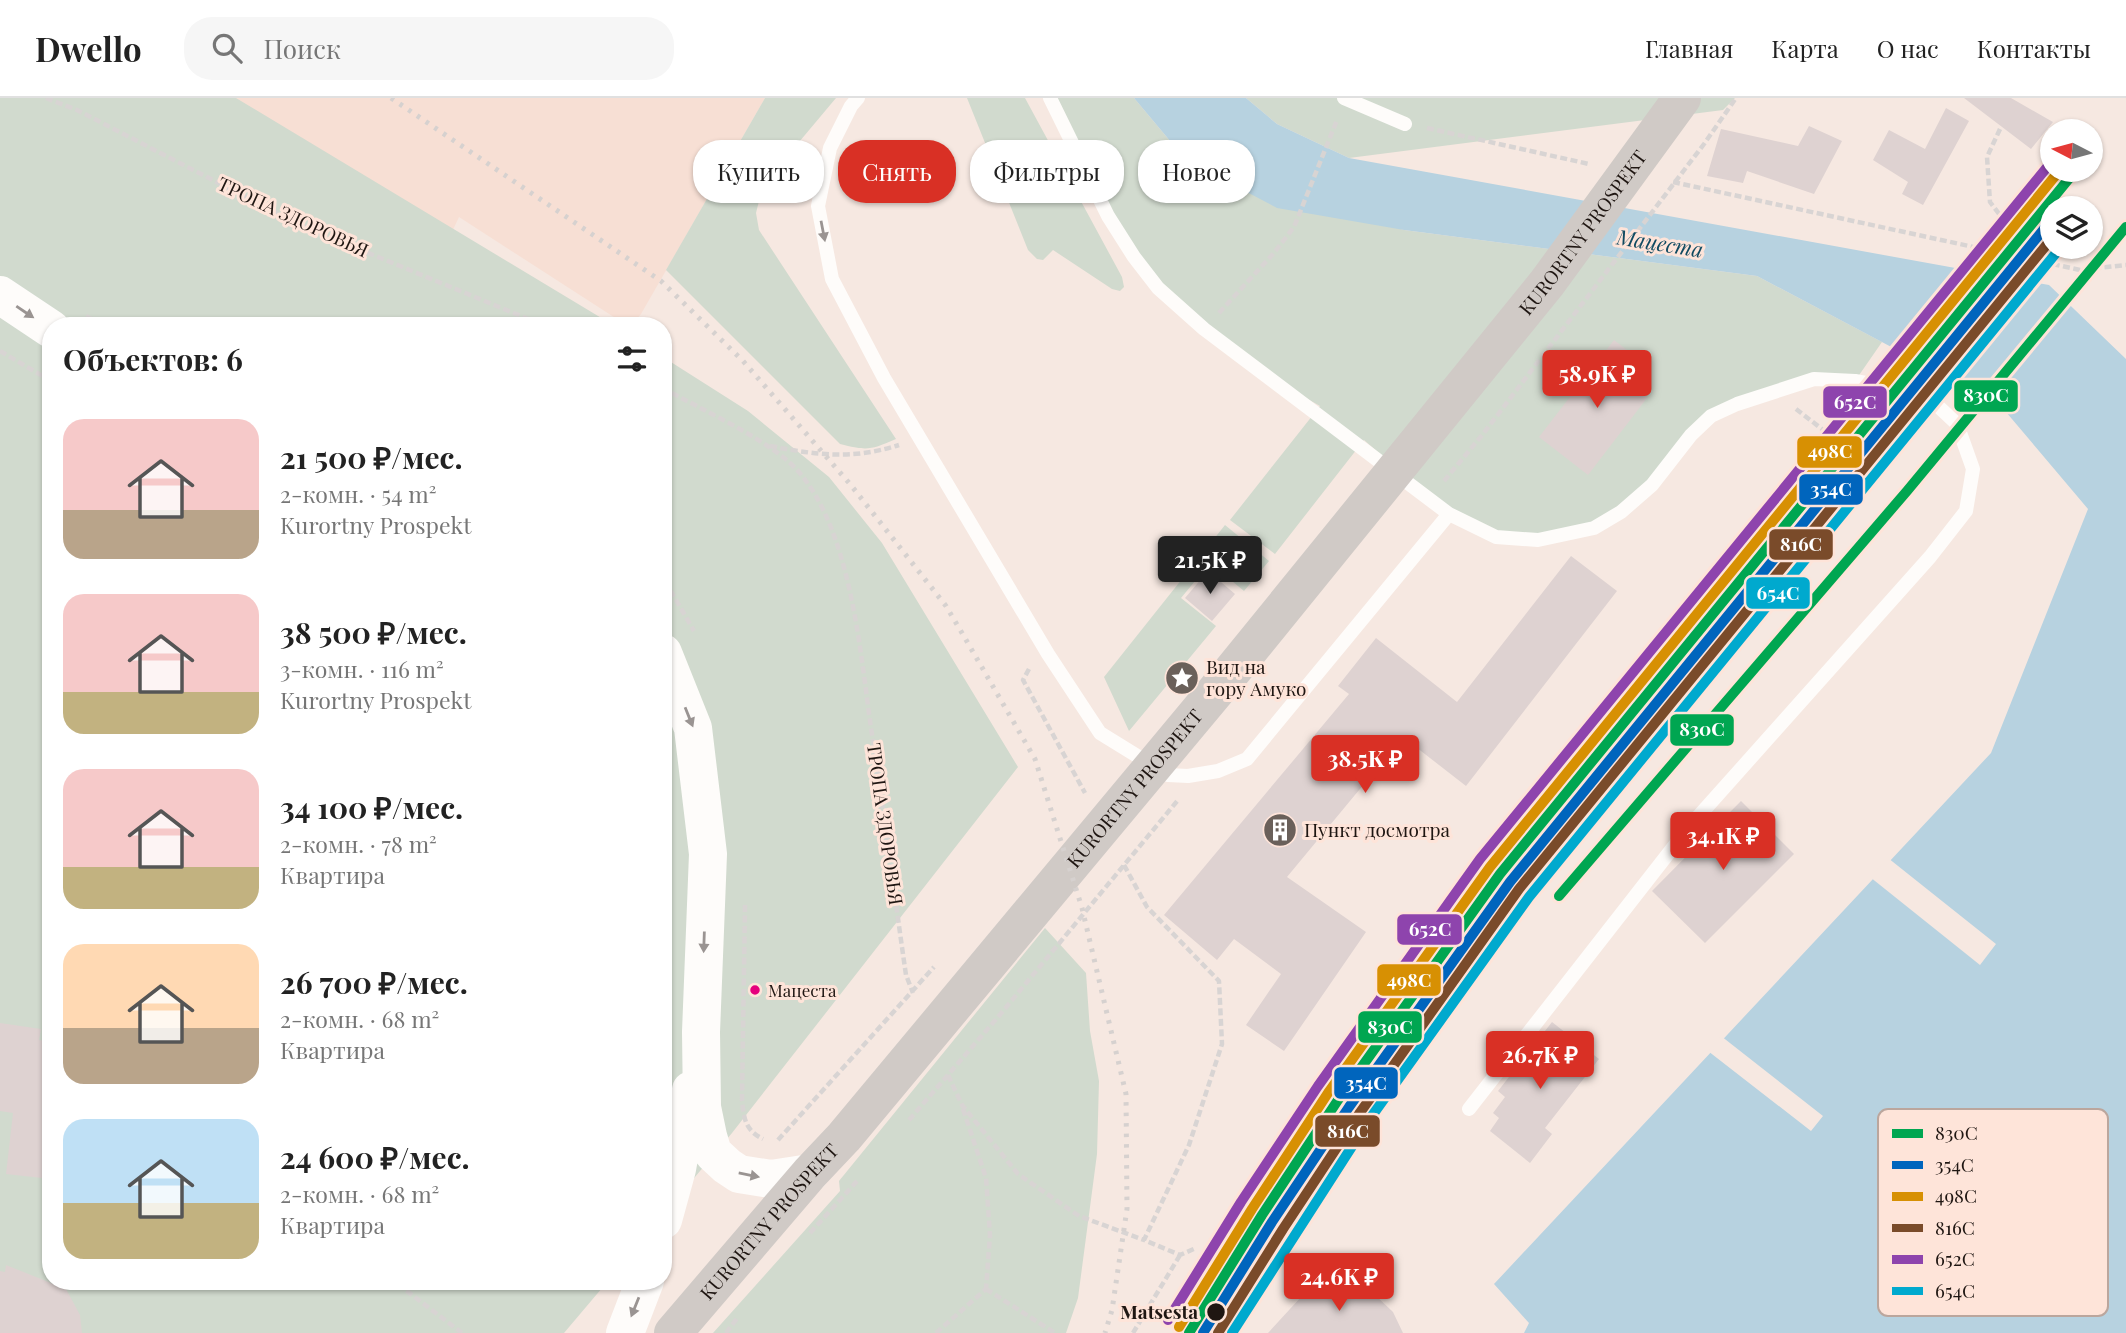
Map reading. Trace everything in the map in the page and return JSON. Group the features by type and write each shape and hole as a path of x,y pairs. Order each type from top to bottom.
{"main road":[{"name":"KURORTNY PROSPEKT","path":"673,1333 844,1137 1215,692 1547,284 1682,98"},
{"path":"0,295 42,323"},
{"path":"672,676 693,728 708,854 701,1032 702,1107 713,1153 739,1174 771,1179 810,1173"},
{"path":"672,1187 701,1032"},
{"path":"625,1333 642,1290"}],"lane":[{"path":"858,98 851,106 830,148 818,206 832,279 884,378 1048,654 1100,733 1168,775 1188,776 1218,771 1247,759 1449,514"},
{"path":"1050,98 1108,216 1158,288 1204,329 1449,514 1496,537 1538,540 1594,528 1621,512 1652,485 1691,435 1711,416 1774,391 1814,379 1855,381 1925,394 1957,424 1973,469 1966,511 1930,557 1689,827 1469,1109"},
{"path":"1344,98 1405,124"}],"path":[{"name":"ТРОПА ЗДОРОВЬЯ","path":"47,98 77,110 296,223 523,317"},
{"path":"1405,124 1592,164"},
{"path":"2000,129 1987,157 1990,202 2034,260"},
{"path":"1204,329 1273,254 1294,226 1332,136"},
{"path":"1672,182 2080,270 2126,265"},
{"path":"0,351 42,376"},
{"path":"1774,391 1830,436 1804,466"},
{"name":"ТРОПА ЗДОРОВЬЯ","path":"672,393 766,446 798,471 822,508 838,545 863,671 906,975 916,999"},
{"path":"766,446 814,455 852,456 874,453 900,444"},
{"path":"1048,654 1026,671 1023,680 1088,799"},
{"path":"1121,859 1147,907 1219,981 1222,1044 1189,1145 1144,1240"},
{"path":"936,1333 986,1289 990,1235 986,1178 962,1105 946,1070"},
{"path":"962,1105 1018,1174 1079,1216 1180,1255"},
{"path":"1133,1333 1180,1255 1196,1248"},
{"path":"986,1289 1055,1333"},
{"path":"406,1290 462,1333"}],"shaded area":[{"path":"0,98 236,98 600,317 42,317 42,1290 600,1290 564,1333 0,1333"},
{"path":"198,98 765,98 741,140 693,140 693,203 705,203 638,317 614,317 459,217 451,234"},
{"path":"765,98 836,98 801,140 741,140"},
{"path":"967,98 1025,98 1048,140 984,140"},
{"path":"1053,98 1134,98 1169,140 1138,140 1138,203 1255,203 1255,182 1404,230 1757,276 1882,342 1855,381 1814,379 1711,416 1652,485 1594,528 1496,537 1449,514 1364,440 1275,554 1230,520 1320,406 1274,380 1204,329 1134,257 1106,203 1124,203 1124,140 1074,140"},
{"path":"1246,98 1735,98 1723,110 1349,158 1277,124"},
{"path":"705,203 758,203 756,213 759,230 896,439 869,448 840,444 666,270"},
{"path":"1009,203 1082,203 1122,277 1124,287 1120,291 1112,289 1053,250 1043,260 1037,259 1028,250"},
{"path":"672,363 748,411 829,477 882,543 1018,767 732,1133 672,1204"},
{"path":"1225,525 1269,561 1244,591 1210,563 1181,598 1216,626 1129,731 1104,677"},
{"path":"1045,928 1086,973 1090,1031 1099,1081 1097,1154 1078,1298 1066,1333 713,1333 840,1191 839,1181"}],"water":[{"path":"1134,98 1246,98 1277,124 1349,158 2049,285 2126,359 2126,1333 1524,1333 1529,1323 1494,1284 1991,753 2088,509 2006,412 1897,350 1757,276 1404,230 1277,208 1255,196 1255,140 1169,140"}],"pier":[{"path":"1888,858 1996,944 1980,965 1870,877"},
{"path":"1721,1036 1823,1116 1811,1131 1708,1051"}],"building":[{"path":"1964,98 2011,98 2048,119 2040,119 2040,138 2031,149"},
{"path":"1946,108 1969,121 1923,205 1902,194 1908,182 1873,160 1889,130 1925,149"},
{"path":"1809,126 1842,141 1814,194 1747,171 1743,183 1707,176 1721,129 1798,146"},
{"path":"1614,340 1645,364 1630,384 1647,398 1588,475 1539,437"},
{"path":"1571,556 1617,591 1466,786 1403,737 1287,877 1366,932 1284,1051 1246,1025 1281,974 1234,939 1217,960 1164,915 1349,694 1338,686 1376,638 1457,702"},
{"path":"1208,571 1235,594 1212,621 1185,598"},
{"path":"1741,801 1794,854 1705,943 1652,891"},
{"path":"1552,1022 1599,1059 1545,1128 1552,1134 1530,1163 1490,1131 1499,1118 1493,1113 1505,1097 1498,1091"},
{"path":"0,1023 41,1029 42,1178 6,1174 13,1113 0,1111"},
{"path":"6,1265 42,1279 42,1290 67,1290 80,1315 82,1333 0,1333 0,1271 5,1272"},
{"path":"1351,1285 1374,1294 1393,1312 1403,1333 1268,1333 1301,1297 1325,1286"}],"railway":[{"path":"391,98 661,281 743,361 850,484 946,606 1035,759 1082,908 1126,1094 1127,1209 1112,1310 1105,1333"}],"transit line":[{"name":"652С","path":"1168,1320 1241,1202 1318,1086 1480,859 2040,176"},
{"name":"498С","path":"1179,1327 1328,1093 1490,867 2050,182"},
{"name":"830С","path":"1189,1333 1338,1100 1500,874 2066,182"},
{"name":"830С","path":"1559,896 1907,491 2126,227"},
{"name":"354С","path":"1203,1333 1272,1222 1349,1107 1510,882 2040,234"},
{"name":"816С","path":"1218,1333 1359,1114 1519,889 2040,253"},
{"name":"654С","path":"1232,1333 1369,1120 1529,897 2051,259"}],"place":[{"name":"Вид на гору Амуко","path":"1182,678"},
{"name":"Пункт досмотра","path":"1280,830"},
{"name":"Мацеста","path":"755,990"},
{"name":"Matsesta","path":"1216,1312"}]}
